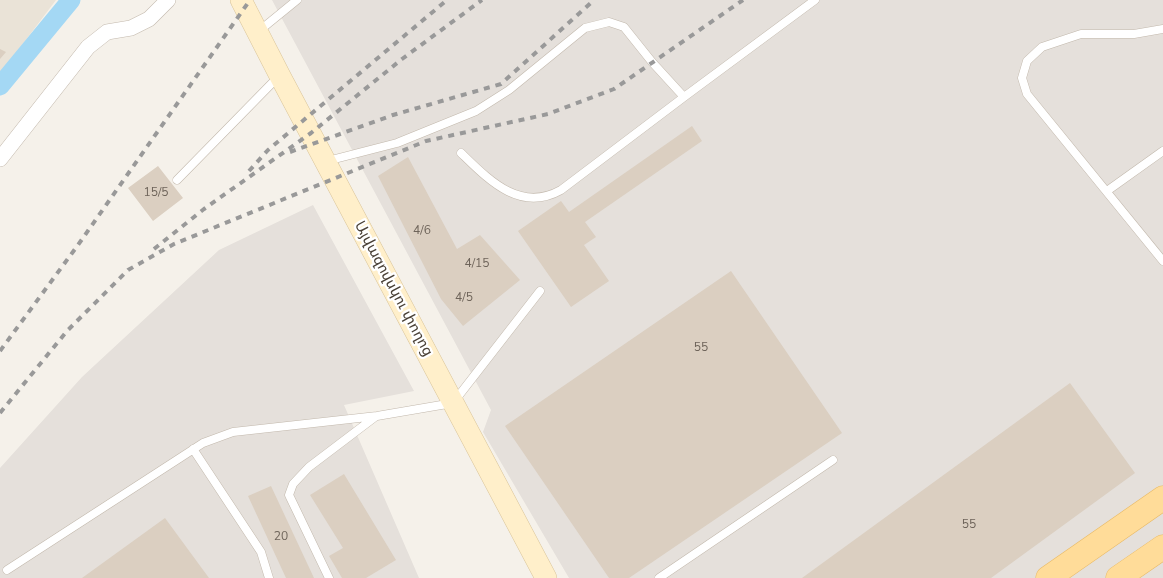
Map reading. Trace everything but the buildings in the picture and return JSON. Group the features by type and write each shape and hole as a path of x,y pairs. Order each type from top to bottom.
{"main road":[{"name":"Այվազովսկու փողոց","path":"241,0 546,578"},
{"path":"1048,578 1163,498"},
{"path":"1118,578 1163,547"}],"street":[{"path":"0,159 88,47 108,32 131,28 149,19 168,0"}],"lane":[{"path":"258,33 297,0"},
{"path":"461,153 481,173 508,192 528,198 549,197 561,190 684,96 815,0"},
{"path":"326,161 397,143 476,111 509,90 585,28 609,22 624,27 652,62 684,96"},
{"path":"1163,29 1134,34 1081,34 1042,47 1027,61 1022,78 1027,94 1160,252 1163,260"},
{"path":"177,180 280,76"},
{"path":"1107,191 1163,151"},
{"path":"7,570 203,443 233,432 377,416 453,403 540,291"},
{"path":"329,578 289,496 293,484 309,467 377,416"},
{"path":"193,449 261,552 269,578"},
{"path":"664,577 833,460"}],"shaded area":[{"path":"0,0 56,0 0,74"},
{"path":"272,0 1163,0 1163,578 569,578 483,432 491,410"},
{"path":"313,205 414,391 344,405 419,578 0,578 0,468 82,377 219,250"}],"waterway":[{"path":"0,86 71,0"}],"railway":[{"path":"0,351 78,245 250,0"},
{"path":"249,171 268,150 447,0"},
{"path":"154,249 204,209 311,133 402,59 482,0"},
{"path":"290,152 393,115 501,84 594,0"},
{"path":"0,413 67,331 128,270 174,244 426,141 548,114 614,89 743,0"}]}
